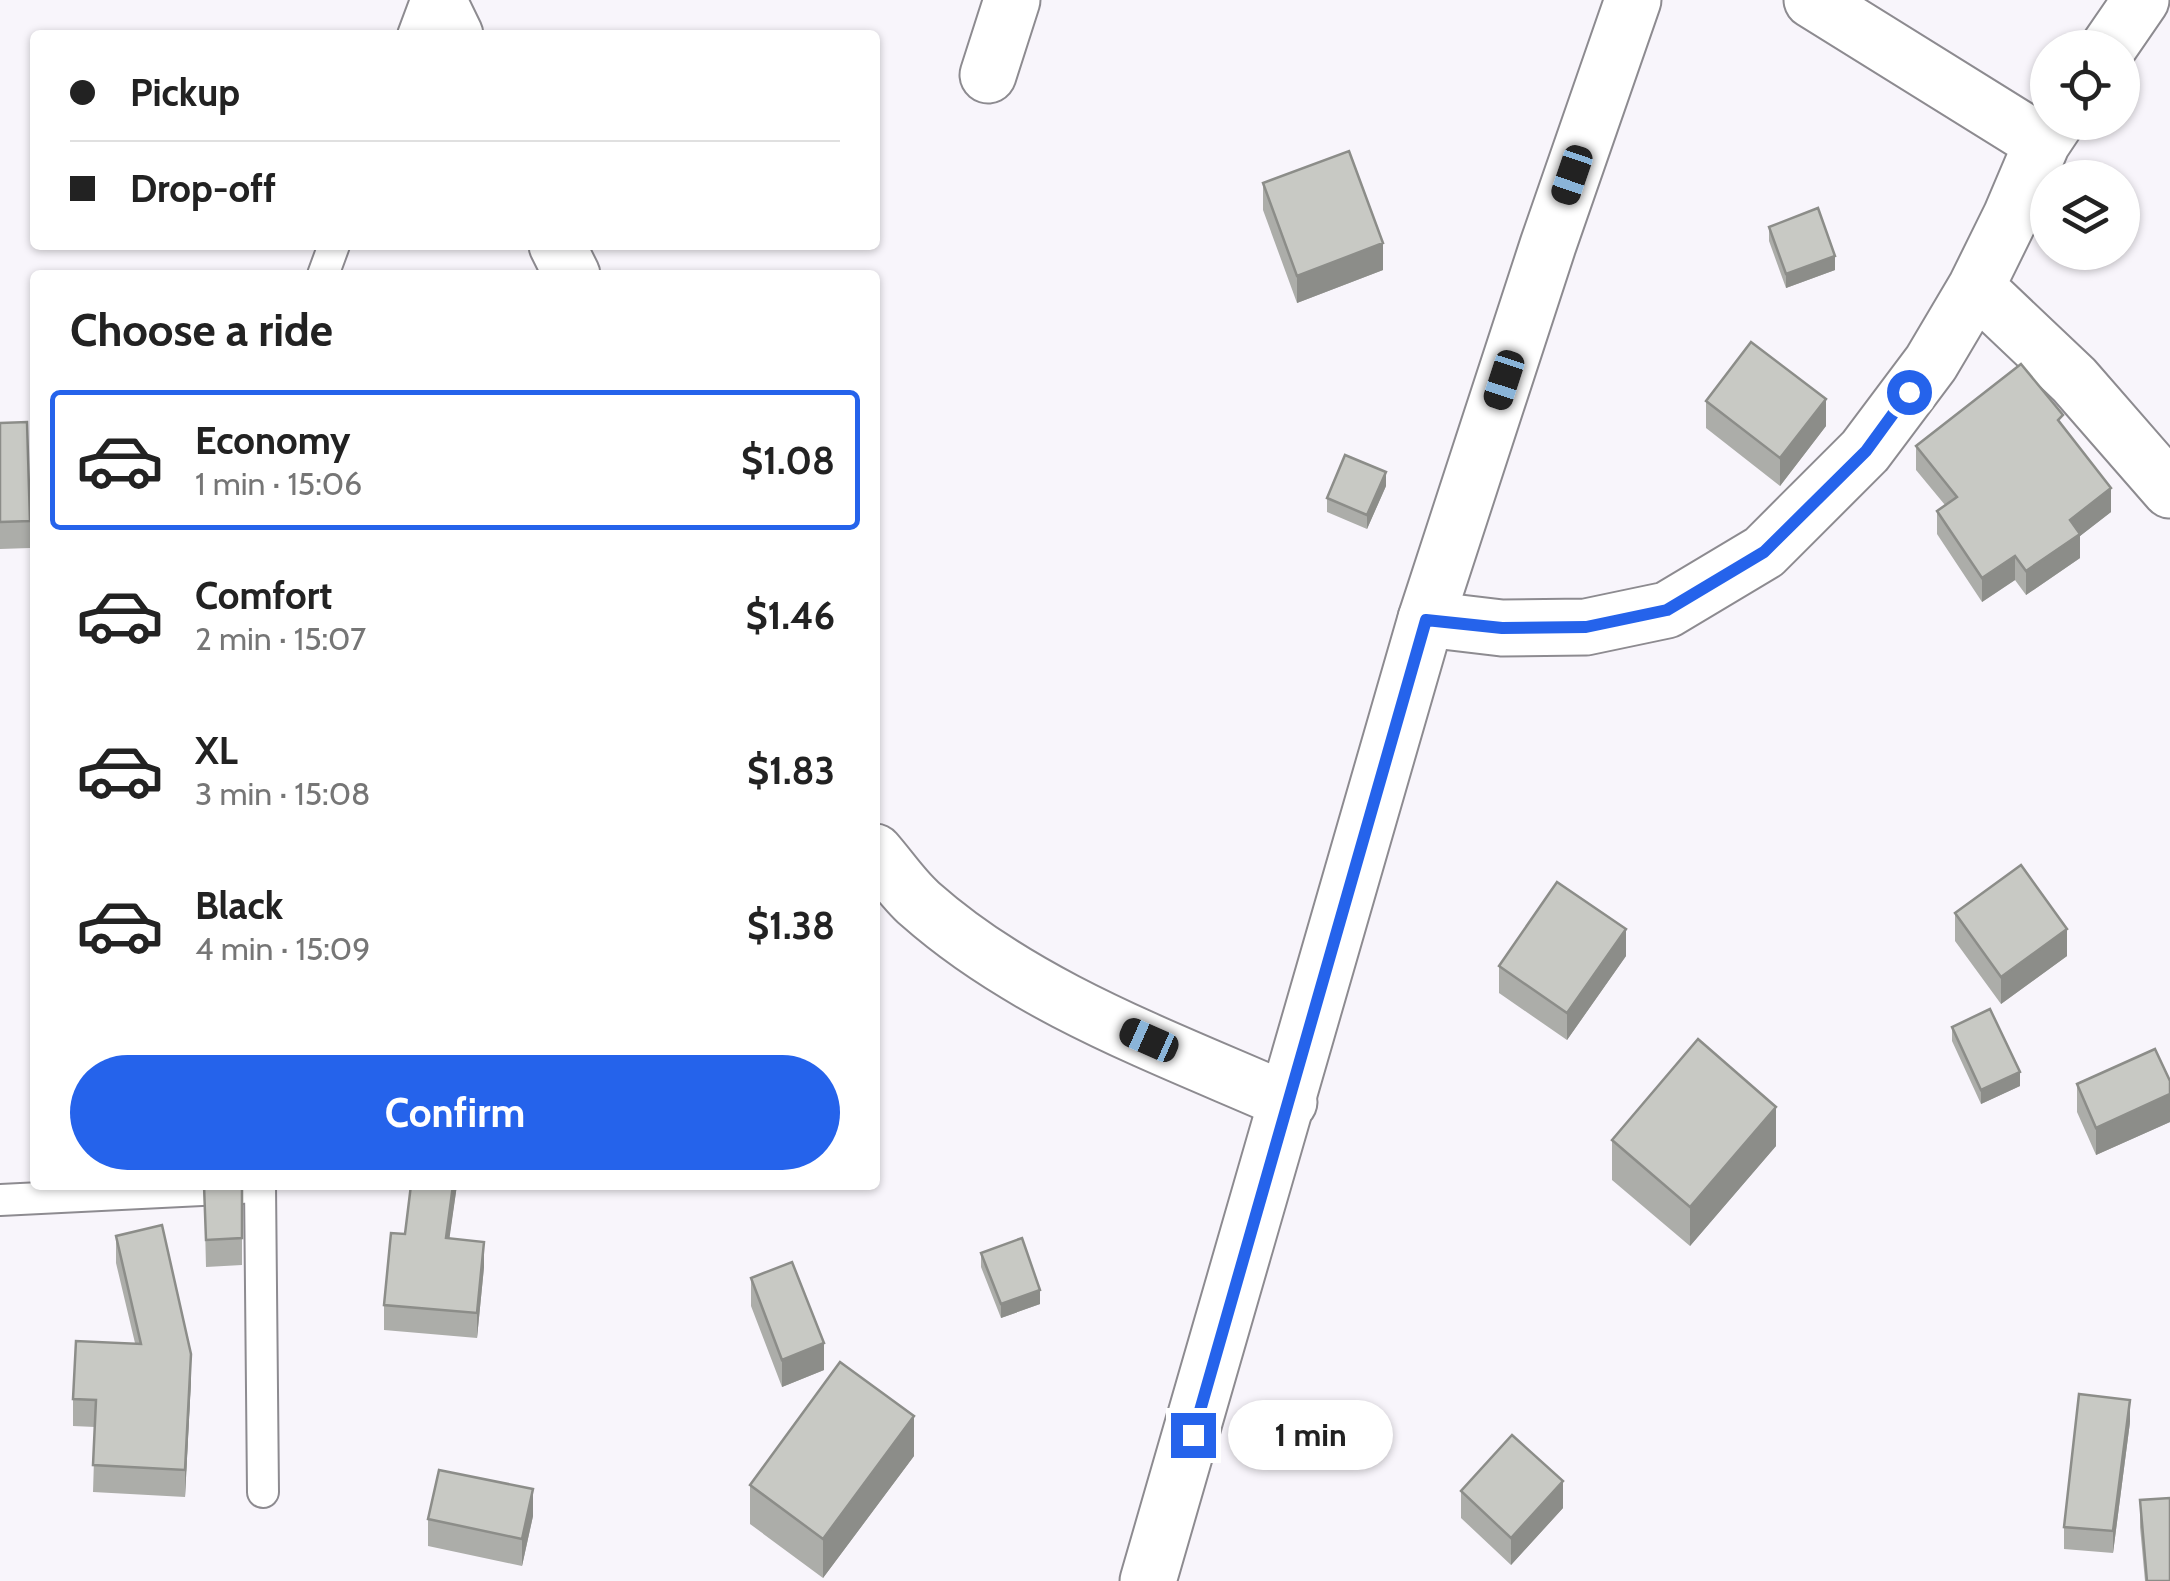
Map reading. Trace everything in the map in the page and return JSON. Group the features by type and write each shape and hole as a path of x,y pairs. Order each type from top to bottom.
{"street":[{"path":"438,0 452,30"},
{"path":"988,75 1012,0"},
{"path":"1148,1581 1426,620 1633,0"},
{"path":"1812,0 2030,121"},
{"path":"2120,30 2140,0"},
{"path":"1426,620 1502,628 1586,627 1667,610 1764,552 1866,451 1931,363 1976,287 2045,140"},
{"path":"1976,287 2074,380 2170,490"},
{"path":"880,858 917,901 977,949 1079,1008 1289,1102"}],"lane":[{"path":"414,30 426,0"},
{"path":"0,1200 186,1190"},
{"path":"260,1190 264,1492"}],"building":[{"path":"1349,151 1383,243 1297,276 1263,183"},
{"path":"1818,208 1835,256 1786,274 1769,227"},
{"path":"1751,342 1826,399 1780,458 1706,401"},
{"path":"2021,364 2063,415 2058,420 2111,488 2070,520 2080,534 2026,571 2015,556 1982,578 1937,511 1957,497 1916,446"},
{"path":"27,422 30,521 0,522 0,423"},
{"path":"1345,455 1386,472 1367,515 1327,498"},
{"path":"2021,865 2067,929 2001,977 1955,913"},
{"path":"1557,882 1626,929 1567,1013 1499,966"},
{"path":"1990,1009 2020,1072 1981,1090 1952,1027"},
{"path":"1698,1039 1776,1107 1690,1207 1612,1140"},
{"path":"2155,1049 2170,1081 2170,1094 2096,1128 2077,1084"},
{"path":"204,1190 242,1190 242,1238 206,1240"},
{"path":"410,1190 452,1190 446,1238 484,1242 477,1313 384,1305 391,1233 405,1234"},
{"path":"162,1225 191,1354 185,1470 93,1465 96,1400 73,1399 76,1341 141,1344 116,1236"},
{"path":"1022,1238 1040,1290 1001,1304 981,1253"},
{"path":"792,1262 824,1343 782,1360 751,1278"},
{"path":"840,1362 914,1416 823,1539 750,1485"},
{"path":"2079,1394 2130,1400 2113,1531 2064,1527"},
{"path":"1512,1435 1563,1481 1511,1538 1461,1491"},
{"path":"439,1470 533,1489 522,1539 428,1519"},
{"path":"2170,1498 2170,1581 2147,1581 2140,1500"}],"route":[{"path":"1193,1435 1426,620 1502,628 1586,627 1667,610 1764,552 1866,451 1909,392"}]}
